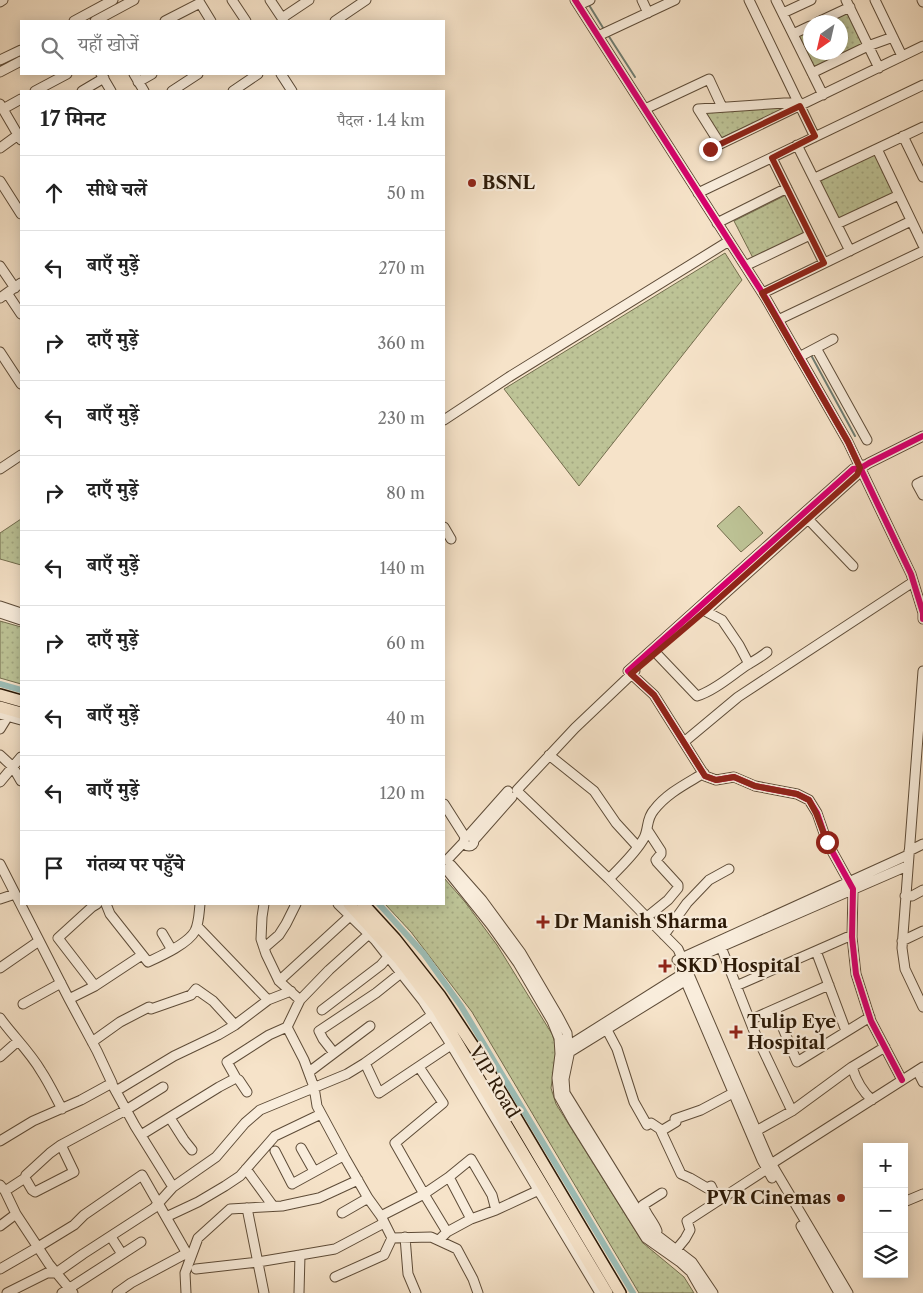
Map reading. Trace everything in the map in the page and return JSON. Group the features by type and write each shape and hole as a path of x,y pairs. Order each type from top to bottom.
{"main road":[{"path":"0,695 20,701"},
{"path":"0,707 20,713"},
{"name":"VIP Road","path":"350,905 399,959 437,1009 589,1269 607,1293"},
{"name":"VIP Road","path":"364,905 395,939 440,996 460,1026 620,1293"}],"street":[{"path":"76,20 113,0"},
{"path":"98,20 134,0"},
{"path":"232,0 245,20"},
{"path":"270,0 283,20 309,0"},
{"path":"336,20 353,4 366,0"},
{"path":"590,0 577,3 604,34 645,109 762,293 848,442 911,574 923,612 923,620"},
{"path":"642,0 648,13"},
{"path":"604,34 675,0"},
{"path":"749,0 815,136"},
{"path":"776,0 823,95"},
{"path":"783,13 811,0"},
{"path":"876,0 902,56"},
{"path":"170,20 183,17 200,3 210,20"},
{"path":"830,15 848,4 879,68"},
{"path":"793,34 803,29"},
{"path":"812,73 868,46 893,37"},
{"path":"710,149 923,46"},
{"path":"0,60 20,50"},
{"path":"0,72 20,62"},
{"path":"37,90 65,75"},
{"path":"174,90 196,75"},
{"path":"282,75 291,90"},
{"path":"83,90 102,76 111,90"},
{"path":"234,90 246,77"},
{"path":"136,78 143,90"},
{"path":"645,109 709,79 722,107"},
{"path":"698,193 923,85"},
{"path":"0,148 20,137 1,106 20,99"},
{"path":"720,144 698,109 800,104"},
{"path":"815,178 923,127"},
{"path":"903,136 920,163 923,177"},
{"path":"798,145 850,250"},
{"path":"877,149 923,245"},
{"path":"772,158 824,263"},
{"path":"0,181 20,212"},
{"path":"718,223 787,188"},
{"path":"837,224 899,195"},
{"path":"762,293 911,221"},
{"path":"745,266 810,235"},
{"path":"445,419 509,377 729,241"},
{"path":"778,320 923,251"},
{"path":"0,266 20,312"},
{"path":"799,357 833,339"},
{"path":"816,348 867,440"},
{"path":"0,352 20,382"},
{"path":"713,1293 692,1262 659,1240 646,1238 559,1096 557,1078 564,1052 552,1021 518,963 447,863 630,673 656,654 857,475 868,458 923,431"},
{"path":"514,792 563,732 853,469 860,468 923,436"},
{"path":"0,469 20,456"},
{"path":"923,481 917,484 923,495"},
{"path":"808,519 853,566"},
{"path":"445,530 451,540"},
{"path":"684,742 738,697 913,582"},
{"path":"0,606 20,612"},
{"path":"705,611 722,620 749,664"},
{"path":"0,613 20,620"},
{"path":"656,654 697,696 767,652"},
{"path":"923,671 920,758 908,853 902,941 906,970 923,1007"},
{"path":"630,673 654,695 705,776 716,780 734,777 755,786 797,794 809,800 827,842 851,886 852,935 856,974 870,1017 902,1080"},
{"path":"0,729 4,715 20,720"},
{"path":"0,755 13,767 20,779"},
{"path":"549,755 594,791 616,823 638,847"},
{"path":"0,782 20,758"},
{"path":"647,917 668,900 678,888 678,885 656,860 661,854 648,831 648,821 654,810 672,792 704,773"},
{"path":"514,792 609,880 678,949 683,969 733,1093 762,1160 771,1167"},
{"path":"514,792 674,952 795,1216 844,1293"},
{"path":"445,806 468,840"},
{"path":"609,880 634,853 648,831"},
{"path":"683,969 851,886 923,844"},
{"path":"0,865 20,901"},
{"path":"564,1052 606,1030 683,969 721,947 851,886 907,866"},
{"path":"664,935 687,904 709,880 729,869"},
{"path":"905,896 912,896 923,890"},
{"path":"0,900 15,894"},
{"path":"23,905 60,983 126,1110 173,1187"},
{"path":"94,986 58,938 95,905"},
{"path":"106,905 110,914 148,962 190,938 197,926 200,905"},
{"path":"264,905 261,939 264,948 279,981 300,1000"},
{"path":"264,948 279,935 296,905"},
{"name":"VIP Road","path":"339,905 369,934 423,1001 589,1269 600,1293"},
{"path":"279,981 350,916"},
{"path":"197,926 268,1000"},
{"path":"162,932 172,950"},
{"path":"902,941 923,932"},
{"path":"247,1092 227,1062 269,1035 288,1027 300,1000 329,970 369,934"},
{"path":"736,986 852,935"},
{"path":"0,968 39,941"},
{"path":"721,947 750,1020 792,1111"},
{"path":"816,951 846,1031"},
{"path":"69,999 94,986 142,955"},
{"path":"322,1010 381,965 388,957"},
{"path":"334,1053 320,1031 402,974"},
{"path":"23,1004 60,983"},
{"path":"750,1020 829,985"},
{"path":"92,1042 120,1022 149,1007 151,1009 191,995 196,988 214,1001 235,1025"},
{"path":"0,1141 33,1121 114,1087 218,1035 235,1025 268,1000 290,991"},
{"path":"775,1009 797,1062 870,1017"},
{"path":"564,1052 628,1012"},
{"path":"9,1292 47,1273 56,1273 144,1216 159,1204 173,1187 216,1157 256,1112 347,1074 432,1015"},
{"path":"0,1018 42,1071 62,1109"},
{"path":"309,1072 370,1026"},
{"path":"288,1027 309,1072 317,1106 343,1156 392,1238"},
{"path":"606,1030 617,1049 634,1102 647,1125 651,1123 660,1129 681,1174 707,1188 711,1186 718,1201"},
{"path":"0,1058 18,1041"},
{"path":"365,1063 379,1093 451,1045"},
{"path":"756,1131 792,1111 852,1067 885,1047"},
{"path":"418,1067 443,1103 395,1143 447,1232"},
{"path":"852,1067 854,1076 864,1092 872,1100"},
{"path":"771,1167 922,1075"},
{"path":"676,1250 686,1239 690,1230 686,1221 902,1080 922,1075"},
{"path":"141,1135 236,1078"},
{"path":"141,1242 68,1292 16,1214 2,1188 25,1178 50,1153 61,1145 126,1110 163,1087"},
{"path":"661,1132 676,1122 675,1119 701,1110 733,1093"},
{"path":"166,1216 198,1202 225,1186 240,1176 275,1136 321,1114"},
{"path":"170,1118 192,1150"},
{"path":"25,1178 35,1192 74,1172 61,1145"},
{"path":"302,1148 314,1171"},
{"path":"275,1152 292,1184 343,1156"},
{"path":"196,1270 334,1249 424,1194 471,1159 492,1196 496,1210"},
{"path":"246,1169 273,1206"},
{"path":"1,1265 38,1248 74,1225 84,1215 142,1175 189,1256"},
{"path":"448,1177 471,1219"},
{"path":"186,1293 185,1272 189,1256 198,1238 230,1209 282,1206 319,1198 358,1180"},
{"path":"439,1240 447,1232 471,1219 496,1210 539,1190"},
{"path":"662,1193 643,1205 645,1211 657,1230 659,1240 690,1272 703,1293"},
{"path":"908,1200 923,1194"},
{"path":"342,1213 368,1198"},
{"path":"247,1208 264,1293"},
{"path":"0,1226 16,1214"},
{"path":"111,1237 122,1254"},
{"path":"405,1237 408,1274 416,1293"},
{"path":"392,1238 431,1237 457,1249 473,1279 478,1293"},
{"path":"335,1278 384,1255 392,1238"},
{"path":"299,1293 300,1255"},
{"path":"116,1293 131,1283 189,1256"}],"green space":[{"path":"849,12 864,43 848,51 848,15 842,15"},
{"path":"803,34 803,44 799,36"},
{"path":"811,60 829,60 814,67"},
{"path":"791,106 721,138 705,112"},
{"path":"875,154 894,193 839,219 820,181"},
{"path":"786,195 805,232 753,258 734,221"},
{"path":"725,253 742,280 579,486 504,389"},
{"path":"739,506 763,533 741,552 717,526"},
{"path":"20,520 20,565 0,559 0,533"},
{"path":"0,621 20,627 20,684 0,678"},
{"path":"445,879 465,902 497,945 552,1034 557,1049 551,1088 556,1104 643,1243 684,1277 694,1293 639,1293 472,1012 411,932 386,905 445,905"}],"waterway":[{"path":"589,5 605,31"},
{"path":"608,35 635,77"},
{"path":"811,355 855,436"},
{"path":"0,684 20,690"},
{"path":"380,905 424,954 461,1006 633,1293"}],"cycle path":[{"path":"575,0 765,297 848,442 911,574 923,613 923,619"},
{"path":"902,1080 871,1021 856,974 852,937 853,889 827,842 817,813 809,800 797,794 755,786 734,777 716,780 705,776 654,695 628,671 853,469 861,468 923,436"}],"place":[{"name":"BSNL","path":"472,183"},
{"name":"Dr Manish Sharma","path":"543,922"},
{"name":"SKD Hospital","path":"665,966"},
{"name":"Tulip Eye Hospital","path":"736,1032"},
{"name":"PVR Cinemas","path":"841,1198"}],"route":[{"path":"710,149 800,106 815,136 772,158 824,263 762,293 848,442 860,468 857,475 705,611 631,674 654,695 705,776 716,780 734,777 755,786 797,794 809,800 827,842"}]}
